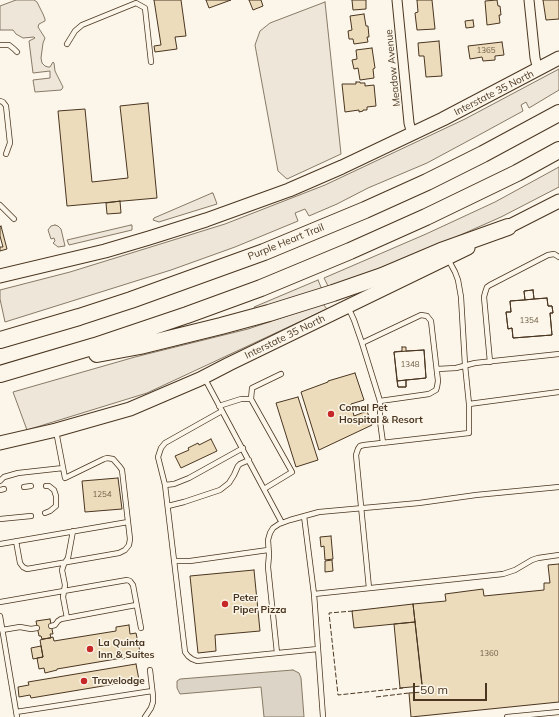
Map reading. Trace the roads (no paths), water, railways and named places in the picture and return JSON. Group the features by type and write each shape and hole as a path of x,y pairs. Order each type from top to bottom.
{"highway":[{"name":"Purple Heart Trail","path":"0,340 131,300 264,252 365,210 427,182 559,113"},
{"path":"1,373 95,346 261,288 426,217 517,173 559,150"},
{"path":"1,373 140,346 269,313 382,276 441,251 508,227"}],"main road":[{"name":"Interstate 35 North","path":"0,276 105,251 206,220 289,190 443,119 559,58"},
{"name":"Interstate 35 North","path":"0,443 26,438 130,409 204,377 447,258 559,201"},
{"path":"0,432 26,438"}],"street":[{"name":"Meadow Avenue","path":"397,0 412,134"},
{"path":"529,0 535,58 538,70"}],"lane":[{"path":"67,44 75,31 82,25 136,3 145,8 151,62"},
{"path":"0,44 9,44 17,52"},
{"path":"0,100 6,106 10,143 6,154"},
{"path":"0,205 14,219"},
{"path":"490,362 484,297 487,287 548,255 554,254 559,257"},
{"path":"369,588 356,452 360,446 364,445 469,433 469,404 460,289 455,272 447,258"},
{"path":"348,306 362,343 380,401 380,421 383,443"},
{"path":"362,343 419,316 425,315 430,319 432,324 438,384 436,390 431,393 380,401"},
{"path":"437,369 456,368 490,362 559,354"},
{"path":"264,489 292,472 251,399 252,388 281,374"},
{"path":"204,377 282,523"},
{"path":"469,404 559,392"},
{"path":"219,406 242,398 251,399"},
{"path":"222,411 165,443 161,448 158,457 165,485 168,506 185,652 188,656 197,661 318,649"},
{"path":"16,541 20,563 27,569 122,552 127,548 130,542 122,470 116,461 110,458 104,459 65,478 56,430"},
{"path":"165,485 174,484 189,478 243,448"},
{"path":"168,506 220,490 230,483 240,464 249,460"},
{"path":"0,482 4,477 18,473 63,468"},
{"path":"24,487 31,486"},
{"path":"45,513 56,506 56,496 54,490 49,486 46,486"},
{"path":"277,653 268,567 268,540 273,528 282,523 315,513 559,487"},
{"path":"0,519 31,516"},
{"path":"304,516 314,594 323,717"},
{"path":"0,544 128,522"},
{"path":"67,618 63,597 65,585 62,567 68,558 72,531"},
{"path":"174,561 190,561 268,550"},
{"path":"314,594 503,574 515,570 532,560 559,555"},
{"path":"0,602 127,580 133,585 141,628"},
{"path":"51,626 55,625 59,620 67,618 136,605"},
{"path":"0,616 16,715 152,691"},
{"path":"2,630 20,627 31,629 38,628"},
{"path":"145,717 153,702 150,670"},
{"path":"508,717 559,712"}],"place":[{"name":"Comal Pet Hospital & Resort","path":"331,414"},
{"name":"Peter Piper Pizza","path":"225,604"},
{"name":"La Quinta Inn & Suites","path":"90,649"},
{"name":"Travelodge","path":"84,681"}]}
